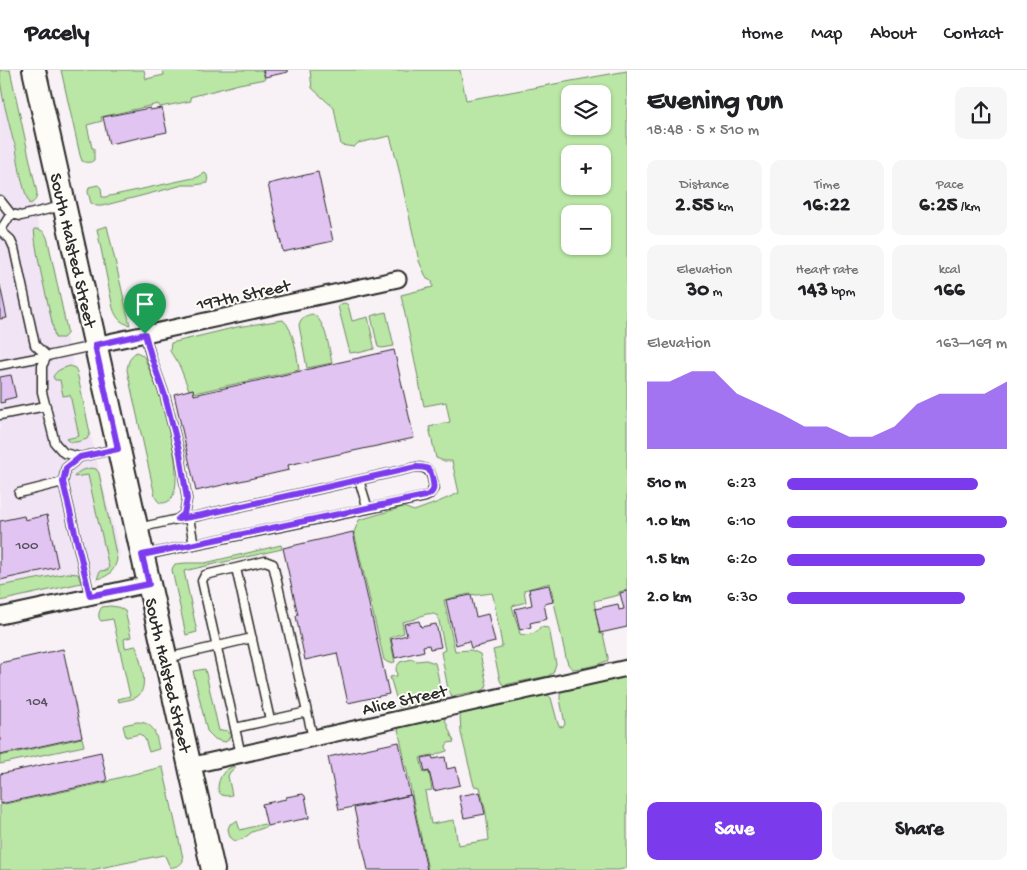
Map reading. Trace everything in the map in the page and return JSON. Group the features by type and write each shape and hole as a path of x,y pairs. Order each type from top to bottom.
{"main road":[{"name":"South Halsted Street","path":"34,70 213,870"}],"street":[{"name":"197th Street","path":"95,345 398,279"},
{"path":"0,616 149,584"},
{"name":"Alice Street","path":"189,766 627,668"}],"lane":[{"path":"0,200 10,214 21,216 64,206"},
{"path":"10,214 0,231 10,239 14,248 34,345 47,356"},
{"path":"145,334 165,396 180,454 187,499 184,514 178,519"},
{"path":"0,365 95,345"},
{"path":"47,356 42,366 42,392 54,443 64,453 80,457 118,449"},
{"path":"0,415 46,406"},
{"path":"80,457 66,468 63,482 90,596"},
{"path":"136,529 416,467 428,469 434,488 429,495 368,509 142,555"},
{"path":"359,480 368,509"},
{"path":"19,493 63,482"},
{"path":"189,518 194,545"},
{"path":"241,754 202,580 205,575 265,561 273,564 313,738"},
{"path":"236,568 270,720"},
{"path":"165,658 252,638"},
{"path":"235,728 307,712"}],"shaded area":[{"path":"0,70 120,554 110,573 0,598"}],"green space":[{"path":"0,70 10,70 37,193 35,200 29,204 22,182 16,147 1,88"},
{"path":"61,70 144,70 146,79 164,75 163,70 262,70 265,79 190,97 191,101 160,107 158,104 101,117 102,121 87,125 92,148 94,148 94,160 87,162 82,161 80,155"},
{"path":"310,70 460,70 466,100 627,71 627,590 619,592 619,595 594,601 600,634 603,634 608,660 577,669 572,669 568,664 550,583 524,590 526,602 512,606 520,634 532,634 540,627 549,628 556,664 553,673 548,676 502,684 493,650 501,648 502,645 492,593 469,594 444,600 455,651 471,650 480,654 487,685 484,690 452,696 448,689 441,652 445,650 438,616 432,614 426,614 402,622 404,633 390,638 395,662 389,663 384,660 354,532 359,520 403,507 414,511 459,493 452,461 436,458 429,427 450,422 446,402 424,406 401,295 433,287 432,281 427,279 419,261 390,136 358,143 354,147 341,145 334,108 312,88"},
{"path":"205,173 208,183 183,185 102,206 91,203 88,192 89,187 98,185 101,188 102,197 105,197 198,177"},
{"path":"107,226 130,325 119,319 113,308 97,229"},
{"path":"34,229 44,232 48,241 67,330 67,334 63,338 55,338"},
{"path":"345,303 348,305 352,321 368,317 374,349 350,353 338,306"},
{"path":"386,312 394,346 382,348 378,347 371,316"},
{"path":"312,314 317,317 324,328 332,363 307,368 299,325 304,317"},
{"path":"283,320 287,324 292,336 299,370 194,393 193,389 189,390 180,367 170,351 171,343 237,327"},
{"path":"137,352 144,357 159,393 170,433 176,468 176,483 173,495 164,503 160,503 155,496 127,370 131,357"},
{"path":"70,366 75,368 77,372 90,433 87,439 76,442 66,439 79,436 70,395 63,396 60,380 55,380 53,377 58,371"},
{"path":"91,468 96,469 99,473 117,559 111,572 105,577 97,579 100,571 108,570 109,568 100,527 88,475 74,477 79,472"},
{"path":"281,545 282,549 184,571 197,632 186,635 172,570 175,564 205,563"},
{"path":"68,573 78,574 81,583 0,601 0,586"},
{"path":"102,607 118,607 125,611 131,637 124,639 125,648 136,646 143,679 143,686 138,696 119,702 118,699 130,696 113,619 101,621 99,616"},
{"path":"412,659 435,663 439,682 438,695 436,700 399,707 390,677 397,676 396,668 400,662"},
{"path":"205,669 219,731 227,731 230,734 226,742 215,739 207,731 193,671"},
{"path":"627,673 627,868 619,870 428,870 397,724 442,715 444,717 454,742 448,743 446,746 447,751 435,756 420,758 424,773 429,772 432,790 425,791 431,824 454,820 458,845 489,840 486,813 480,787 474,786 461,733 460,714 543,694 551,698 560,727 565,724 560,691"},
{"path":"137,722 148,724 154,730 159,749 149,752 145,739 140,734 126,737 123,726"},
{"path":"82,738 84,746 0,764 0,756"},
{"path":"235,766 228,776 232,795 222,795 218,789 221,776 226,770"},
{"path":"162,767 183,858 179,865 170,867 163,855 91,870 0,870 0,805 108,782"},
{"path":"237,821 240,830 264,824 266,827 235,841 230,837 228,829 230,824"}],"building":[{"path":"263,70 288,70 288,72 265,77"},
{"path":"150,108 150,110 162,108 167,132 109,144 103,117"},
{"path":"318,172 333,241 283,252 268,184"},
{"path":"0,285 7,318 0,319"},
{"path":"394,350 414,438 288,465 289,470 196,491 174,394 193,389 194,395"},
{"path":"11,375 16,397 0,403 0,377"},
{"path":"47,515 58,567 0,580 0,521 24,516 25,520"},
{"path":"353,532 389,694 348,703 337,653 305,660 296,616 298,615 283,548"},
{"path":"549,585 553,602 544,604 547,619 530,623 531,627 520,630 515,609 532,605 529,589"},
{"path":"627,591 627,627 600,633 595,609 618,604 619,610 624,609 620,593"},
{"path":"471,595 476,617 488,614 495,642 471,648 469,641 456,645 446,600"},
{"path":"419,621 421,627 436,624 441,647 430,649 429,645 423,646 424,651 395,658 391,639 407,635 404,624"},
{"path":"63,649 82,737 0,755 0,663"},
{"path":"399,742 410,795 339,810 328,757"},
{"path":"101,752 107,781 0,804 0,774"},
{"path":"432,756 433,759 445,757 447,769 456,767 460,785 434,791 429,771 425,772 422,758"},
{"path":"480,792 485,814 464,818 459,796"},
{"path":"303,794 309,818 267,826 262,804"},
{"path":"411,795 427,870 368,870 354,808"}],"route":[{"path":"145,334 165,396 180,454 187,499 184,514 178,519 416,467 428,469 430,472 434,488 432,492 429,495 368,509 142,555 149,584 90,596 63,482 66,468 80,457 118,449 95,345 145,334"}]}
